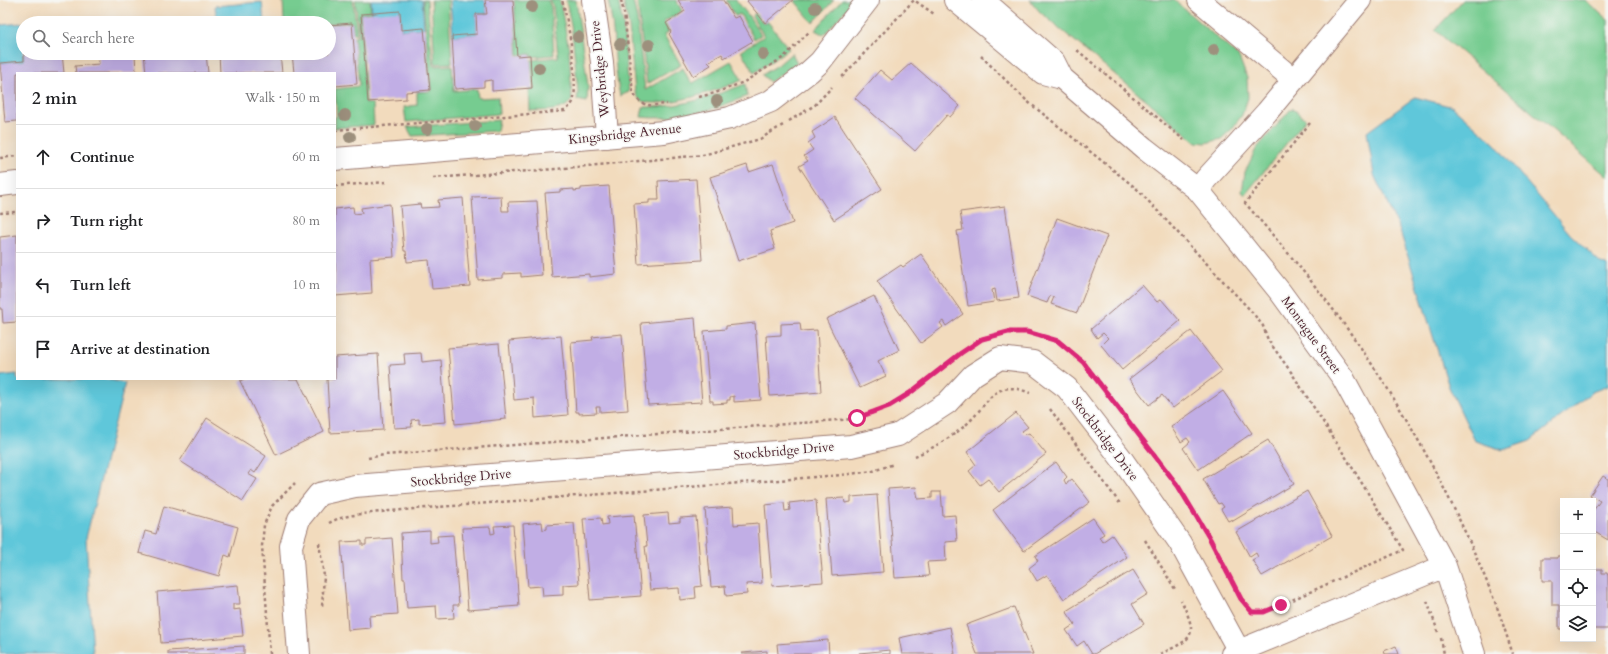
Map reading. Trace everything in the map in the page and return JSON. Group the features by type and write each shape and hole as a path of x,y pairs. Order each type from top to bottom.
{"street":[{"name":"Weybridge Drive","path":"593,0 602,62 607,137"},
{"name":"Kingsbridge Avenue","path":"336,159 664,132 730,118 771,101 820,62 868,0"},
{"name":"Montague Street","path":"955,0 1043,73 1062,78"},
{"name":"Montague Street","path":"983,0 1054,62 1062,78 1144,148 1198,190 1281,293 1343,378 1445,566 1474,654"},
{"path":"1199,0 1294,80"},
{"path":"1198,190 1206,179 1267,112 1360,0"},
{"path":"0,185 16,183"},
{"name":"Stockbridge Drive","path":"300,654 291,546 299,519 319,494 355,486 851,446 898,435 947,403 973,375 1000,358 1033,362 1067,388 1121,458 1180,543 1235,652 1445,566"}],"path":[{"path":"336,130 565,111 572,104 575,92 572,50 562,0"},
{"path":"621,0 633,93 638,102 649,105 674,104"},
{"path":"840,80 914,0 939,18"},
{"path":"695,98 715,93 744,82 784,57 811,30"},
{"path":"1072,45 1184,140"},
{"path":"978,54 1027,101 1137,189 1252,312 1263,326 1268,340 1291,372 1347,459 1403,550 1281,605"},
{"path":"432,178 562,169 703,155 760,139 815,105 835,85"},
{"path":"1310,123 1245,203 1313,283 1347,328 1415,434 1460,522 1493,597 1513,654"},
{"path":"0,158 16,156"},
{"path":"336,186 387,182"},
{"path":"0,213 16,212"},
{"path":"1008,332 1027,332 1058,341 1083,362 1178,486 1210,539 1237,592"},
{"path":"863,416 889,406 910,393 955,357"},
{"path":"913,456 925,452 970,421 982,406 997,392 1006,388 1016,388 1033,394"},
{"path":"1046,404 1122,507"},
{"path":"362,460 384,455 857,418"},
{"path":"326,525 335,519 349,516 389,512 841,475 873,471 901,461"},
{"path":"270,654 262,546 264,525 272,506 291,485 298,480"},
{"path":"1143,536 1175,590"},
{"path":"320,538 318,542 324,576 322,609"},
{"path":"1160,654 1190,637 1192,629 1190,618 1179,596"},
{"path":"1241,599 1252,612 1264,612 1269,610"},
{"path":"1420,602 1427,600 1441,639 1444,654"}],"green space":[{"path":"283,0 353,0 357,34 354,34 352,22 336,23 336,16 284,16"},
{"path":"355,0 370,0 371,12 360,14 366,103 373,104 374,125 336,128 336,89 359,86 354,37 359,36"},
{"path":"423,0 427,0 433,66 452,65 454,91 477,89 478,98 498,97 499,114 406,122 404,107 417,105 417,92 431,91"},
{"path":"431,0 448,0 452,63 435,64"},
{"path":"514,0 548,0 551,7 554,55 531,57 531,54 518,55"},
{"path":"550,0 560,1 569,50 572,99 564,107 559,109 530,111 529,89 534,89 531,60 558,57 553,6"},
{"path":"566,0 576,0 588,86 587,102 577,100 578,92 572,31"},
{"path":"608,0 618,0 623,23 629,92 620,96 616,72 611,12"},
{"path":"623,0 633,0 637,19 645,90 683,68 689,80 693,83 731,61 742,80 691,98 661,103 649,103 640,100 635,92 629,27"},
{"path":"637,0 676,0 682,11 664,22 669,32 664,35 681,65 647,84"},
{"path":"726,0 736,0 749,16 761,35 754,39 740,14 735,16"},
{"path":"834,0 813,23 795,1"},
{"path":"842,0 854,0 824,35 815,30"},
{"path":"1030,0 1174,0 1239,57 1247,78 1248,98 1242,115 1232,129 1221,139 1206,143 1196,142 1040,12"},
{"path":"1463,0 1585,0 1608,20 1608,177 1435,30"},
{"path":"755,13 764,24 768,22 789,49 754,73 741,51 764,36 752,16"},
{"path":"792,53 797,63 770,82 762,75 778,65"},
{"path":"745,84 747,96 721,106 681,116 654,118 641,117 643,107 682,104"},
{"path":"1292,108 1306,119 1245,195 1242,192 1245,172 1256,149"},
{"path":"499,120 497,131 412,136 407,127"}],"water":[{"path":"371,0 422,0 424,28 401,30 400,12 372,14"},
{"path":"450,0 485,0 487,14 476,14 477,34 453,36"},
{"path":"262,2 263,16 216,16 215,6"},
{"path":"16,24 16,60 24,61 0,63 0,25"},
{"path":"1415,97 1453,107 1495,144 1570,234 1601,263 1608,266 1608,386 1592,392 1530,441 1503,450 1475,441 1449,387 1400,231 1374,175 1367,132"},
{"path":"16,374 16,380 110,380 125,383 86,538 93,654 0,654 0,376"}],"building":[{"path":"485,0 513,0 517,56 530,55 532,88 492,91 492,80 484,81 484,87 455,89 452,36 477,34 476,14 487,14"},
{"path":"678,0 723,0 734,18 739,16 753,41 724,58 722,54 708,62 711,65 693,76 669,34 671,32 666,23 685,11"},
{"path":"793,0 765,23 747,1"},
{"path":"400,11 401,30 424,28 430,90 406,92 406,99 368,102 361,14"},
{"path":"352,23 357,84 336,86 336,72 294,72 293,60 336,60 336,24"},
{"path":"63,60 64,72 16,72 16,121 5,122 0,63"},
{"path":"99,60 135,60 136,72 76,72 75,66 99,64"},
{"path":"145,60 207,60 208,72 146,72"},
{"path":"219,60 281,60 282,72 220,72"},
{"path":"911,63 960,106 950,117 947,115 915,151 855,98 880,70 892,80"},
{"path":"835,117 882,189 834,220 799,166 808,161 804,156 813,150 808,143 815,138 812,132"},
{"path":"773,164 793,223 770,231 775,249 738,261 710,177 747,165 749,172"},
{"path":"696,179 702,260 638,264 634,204 649,203 649,200 659,200 658,181"},
{"path":"609,186 616,274 589,277 589,274 552,277 545,193 560,192 560,190 574,189 574,191 581,190 581,188"},
{"path":"501,196 502,211 509,211 508,202 537,201 542,275 521,277 521,273 503,274 503,278 478,280 472,197"},
{"path":"463,198 470,286 432,289 429,260 407,262 406,251 404,251 400,206 420,204 421,208 439,207 438,200"},
{"path":"390,204 394,257 370,259 372,293 336,296 336,209 353,207 354,214 362,213 361,208"},
{"path":"1005,206 1019,298 997,301 995,289 992,290 994,302 968,306 957,231 963,230 960,212"},
{"path":"1057,218 1107,236 1077,313 1051,304 1054,297 1050,296 1047,303 1027,296"},
{"path":"16,235 16,322 3,323 2,309 0,309 0,237"},
{"path":"921,254 963,314 946,326 943,321 940,323 943,327 921,343 877,281 901,265 903,267"},
{"path":"1142,285 1157,302 1161,299 1180,321 1122,370 1101,345 1108,338 1103,333 1097,338 1091,329"},
{"path":"874,296 899,350 878,361 886,376 860,388 826,319"},
{"path":"695,318 702,402 648,405 641,323"},
{"path":"755,323 761,400 734,402 734,396 730,397 730,400 727,400 727,403 713,404 713,401 710,401 704,331 726,329 726,326"},
{"path":"800,323 801,331 817,330 821,392 770,396 766,336 781,335 781,324"},
{"path":"1191,331 1222,371 1173,408 1162,395 1149,405 1129,379"},
{"path":"622,334 628,410 600,412 600,407 596,407 597,413 579,414 579,412 576,412 571,342 593,340 592,337"},
{"path":"561,336 568,415 535,418 534,398 514,400 509,341"},
{"path":"499,344 506,419 455,424 448,348"},
{"path":"421,353 422,362 441,360 446,422 419,424 419,419 411,420 412,427 394,428 390,365 405,364 404,354"},
{"path":"378,354 383,430 330,433 327,380 336,380 336,357"},
{"path":"298,380 324,432 276,455 240,381"},
{"path":"1223,391 1252,433 1198,470 1183,448 1190,442 1187,438 1181,442 1171,427"},
{"path":"1016,413 1028,427 1022,431 1025,435 1029,433 1046,454 999,492 988,479 980,485 969,471 976,465 967,452"},
{"path":"207,418 266,456 255,473 251,470 248,474 257,479 243,501 180,461"},
{"path":"1268,440 1294,484 1233,521 1232,519 1228,521 1221,509 1224,507 1221,503 1218,504 1203,479"},
{"path":"1056,462 1067,477 1064,480 1066,484 1072,479 1090,502 1024,551 993,510"},
{"path":"1603,476 1608,479 1608,540 1596,533 1596,507 1600,501 1590,495"},
{"path":"916,487 918,499 932,498 932,492 941,492 943,516 955,515 957,541 945,542 946,561 927,562 929,576 895,578 888,489"},
{"path":"1307,491 1332,536 1262,576 1252,560 1258,557 1256,553 1250,557 1236,532"},
{"path":"877,495 883,572 832,576 826,499 844,498 845,503 851,502 851,497"},
{"path":"816,500 823,582 772,586 765,505 784,503 785,511 790,510 789,503"},
{"path":"164,506 238,527 230,557 225,555 219,576 139,553 145,531 156,534"},
{"path":"733,507 734,525 758,523 762,583 746,584 747,594 726,596 725,586 711,587 706,542 708,541 705,509"},
{"path":"668,513 669,523 680,522 680,518 696,517 702,586 695,587 696,598 680,600 679,588 650,590 645,546 647,546 644,515"},
{"path":"634,515 641,596 590,600 583,519 601,518 602,525 608,524 607,517"},
{"path":"1093,518 1104,534 1099,537 1102,542 1112,535 1127,557 1064,599 1047,575 1037,581 1029,568 1038,561 1035,556"},
{"path":"542,522 543,530 547,529 547,525 574,523 579,584 563,585 563,595 543,596 542,586 528,587 523,524"},
{"path":"513,525 519,606 468,610 462,528 490,527 491,534 495,533 494,526"},
{"path":"430,531 430,543 438,542 437,536 453,535 459,605 453,605 454,618 437,619 436,606 407,608 405,579 403,579 401,533"},
{"path":"392,538 398,614 369,616 370,628 348,630 341,542 362,541 362,545 366,545 366,540"},
{"path":"1558,556 1560,556 1560,629 1559,605 1552,605 1552,581 1542,581 1542,558 1558,558"},
{"path":"1596,569 1602,569 1602,573 1607,573 1608,576 1608,629 1596,629"},
{"path":"1133,570 1148,594 1132,604 1144,624 1094,654 1092,654 1084,641 1077,646 1066,630 1075,624 1066,611"},
{"path":"238,585 240,604 233,604 233,610 240,609 243,636 161,643 157,592"},
{"path":"1014,607 1033,654 977,654 966,625"},
{"path":"950,627 955,654 902,654 899,638"},
{"path":"828,640 829,654 778,654 777,644"},
{"path":"244,646 244,654 168,654 168,651"},
{"path":"1396,646 1399,654 1385,654 1384,651"},
{"path":"890,650 890,654 859,654 859,653"},
{"path":"767,651 767,654 742,654 742,653"}],"route":[{"path":"857,418 889,406 910,393 930,376 982,339 1008,332 1027,332 1058,341 1083,362 1178,486 1210,539 1241,599 1252,612 1264,612 1281,605"}]}
